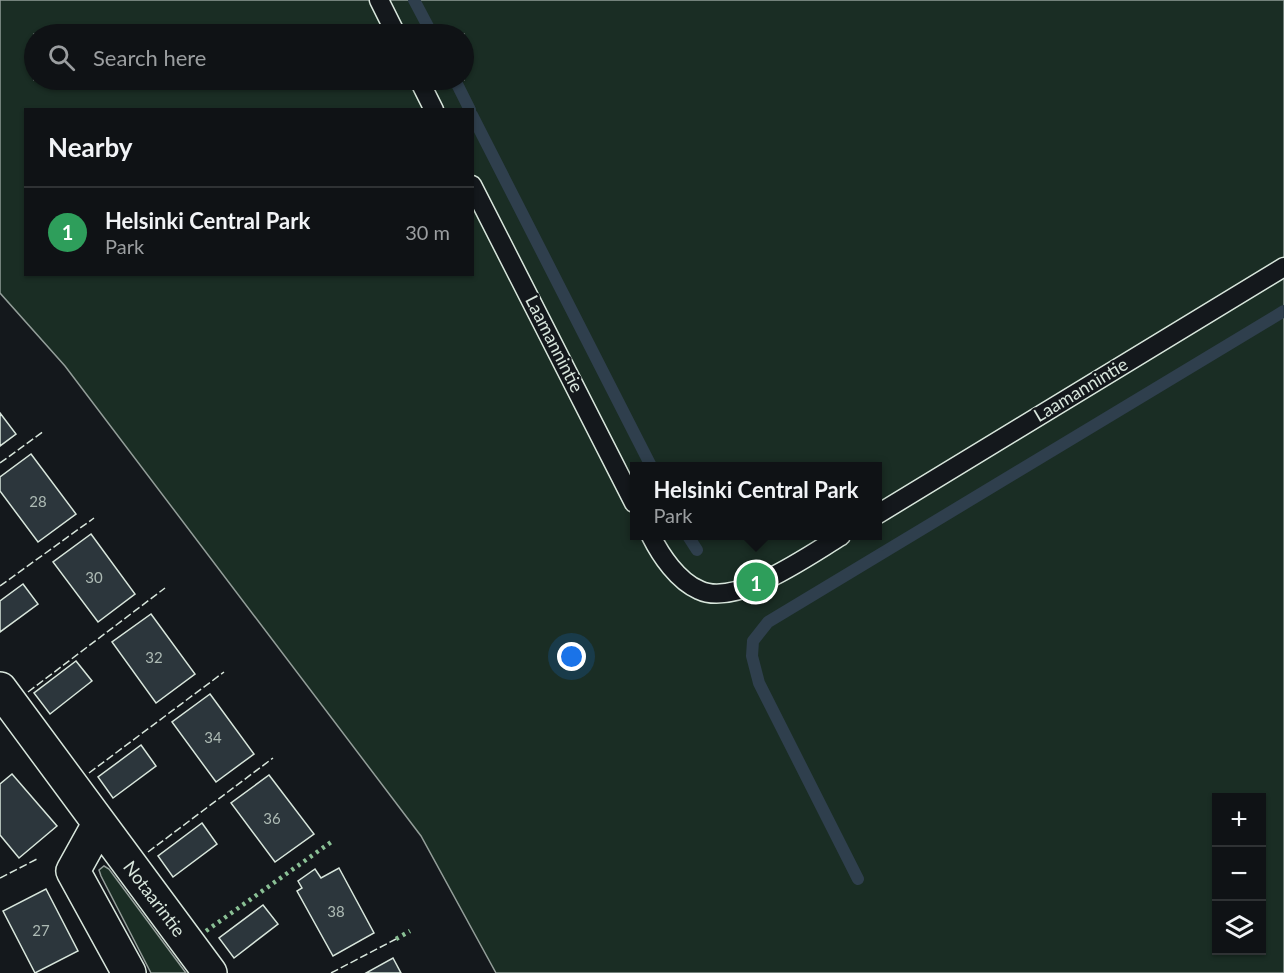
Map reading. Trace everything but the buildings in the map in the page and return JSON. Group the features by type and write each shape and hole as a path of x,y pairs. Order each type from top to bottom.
{"street":[{"name":"Notaarintie","path":"0,689 210,973"},
{"path":"99,824 73,871 129,973"}],"lane":[{"path":"379,0 391,24"},
{"path":"424,90 433,108"},
{"name":"Laamannintie","path":"474,189 630,495"},
{"name":"Laamannintie","path":"882,511 1284,267"},
{"path":"654,540 676,573 699,591 722,594 769,580 834,540"}],"green space":[{"path":"0,0 1284,0 1284,973 496,973 421,836 65,366 0,293"},
{"path":"104,866 109,869 186,973 151,973 101,876 99,870"}],"waterway":[{"path":"414,0 427,24"},
{"path":"460,90 469,108"},
{"path":"474,119 649,462"},
{"path":"858,879 759,683 752,656 753,641 768,622 1284,311"},
{"path":"691,540 697,550"}],"hedge":[{"path":"206,931 334,840"},
{"path":"396,939 410,931"}],"fence":[{"path":"0,463 44,431"},
{"path":"0,586 94,518"},
{"path":"28,692 165,588"},
{"path":"89,773 224,672"},
{"path":"148,852 273,758"},
{"path":"0,878 39,858"},
{"path":"331,973 396,939"}],"place":[{"name":"Helsinki Central Park","path":"756,582"}]}
